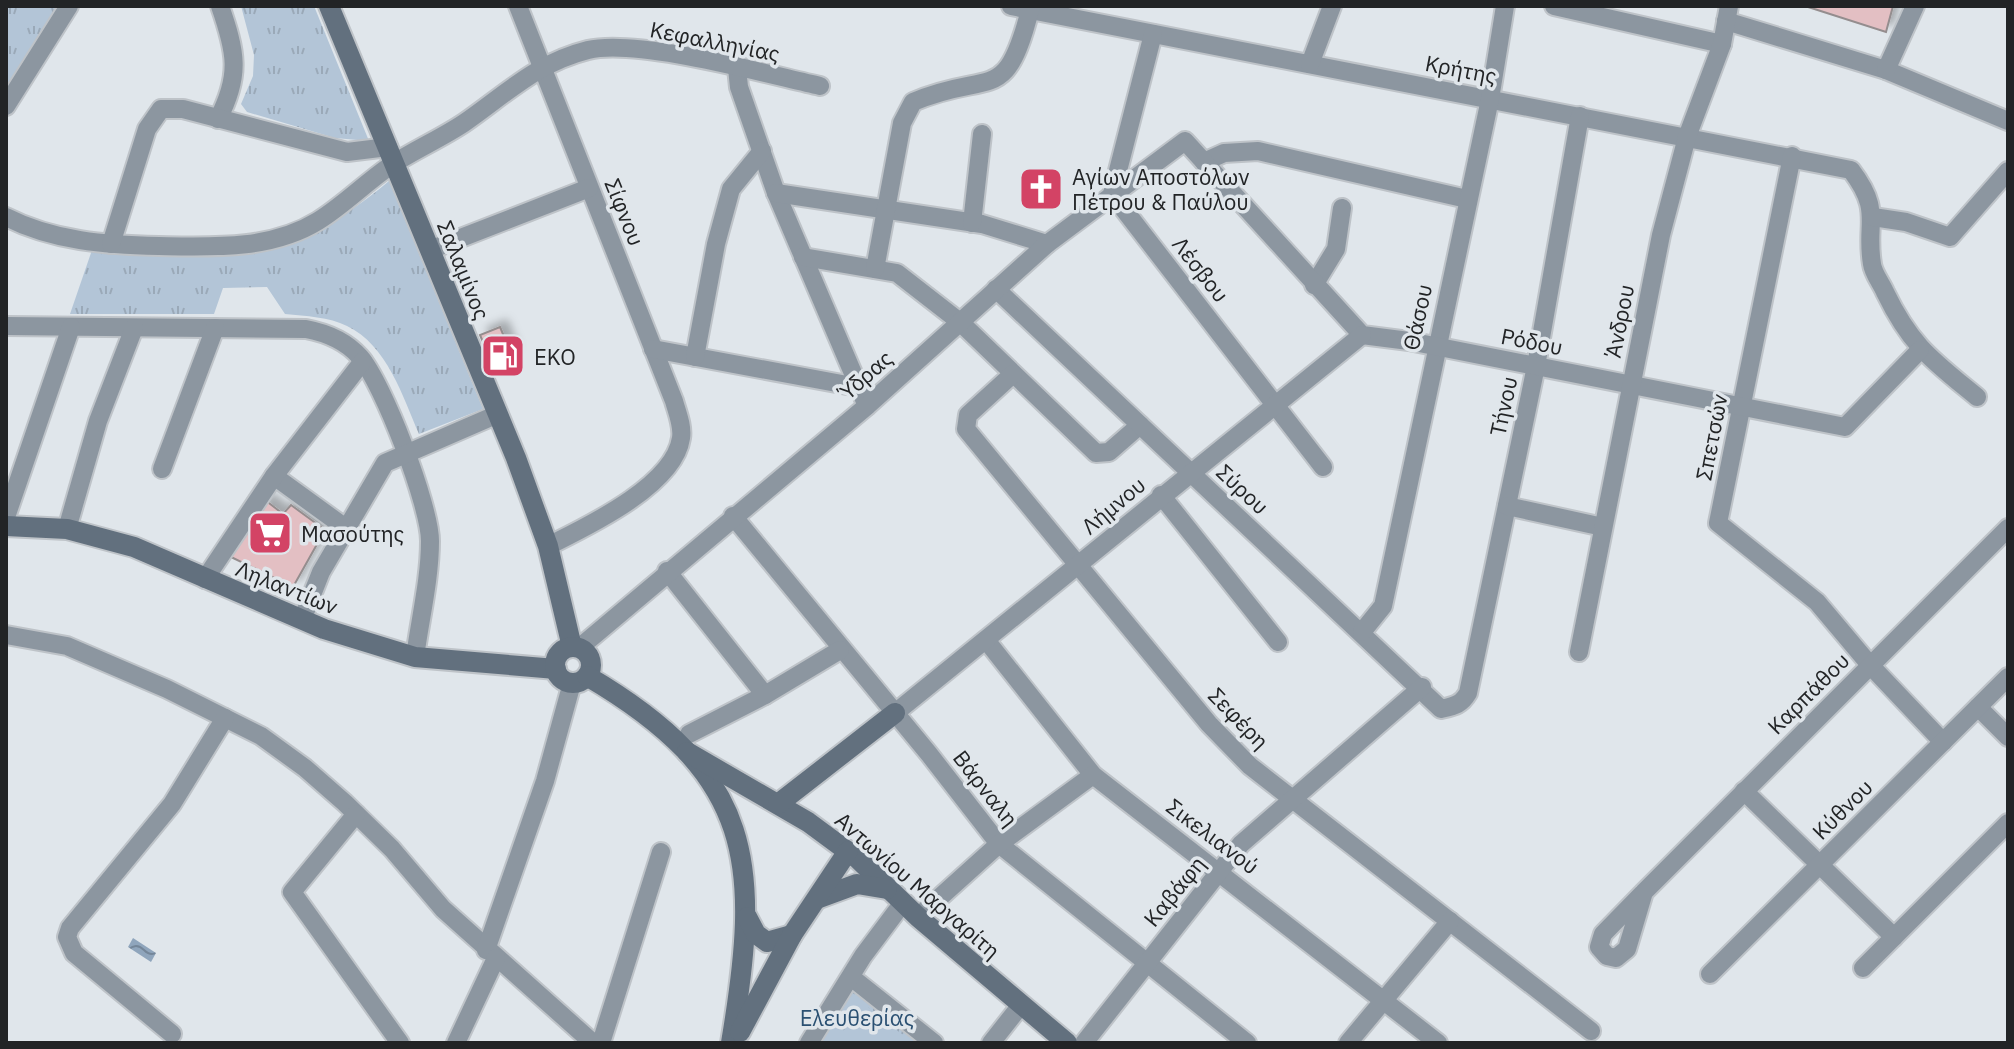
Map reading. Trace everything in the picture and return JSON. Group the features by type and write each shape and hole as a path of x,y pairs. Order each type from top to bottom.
{"main road":[{"name":"Σαλαμίνος","path":"329,6 498,414 548,546 575,647"},
{"name":"Ληλαντίων","path":"6,526 67,529 134,547 302,620 415,657 556,669"},
{"path":"580,679 590,660 575,647 557,657 556,669 562,679 580,679 625,698 688,743 726,806 745,870 747,917 744,966 733,1043"},
{"path":"778,804 895,713"},
{"name":"Αντωνίου Μαργαρίτη","path":"688,743 742,785 778,804 848,851 902,903 1067,1043"},
{"path":"726,806 729,794 742,785"},
{"path":"733,1043 792,935 848,851"},
{"path":"817,899 857,884 902,903"},
{"path":"747,917 756,934 767,942 792,935"}],"street":[{"path":"6,106 69,6"},
{"path":"218,119 236,76 235,59 220,6"},
{"name":"Σίφνου","path":"518,6 674,401 681,438 676,453 639,494 606,518 548,546"},
{"name":"Κρήτης","path":"1011,6 1792,156 1851,170 1863,187 1873,217"},
{"path":"1310,64 1332,6"},
{"name":"Θάσου","path":"1362,632 1383,606 1435,346 1490,99 1505,6"},
{"path":"1554,6 1722,44"},
{"path":"1886,70 1915,6"},
{"path":"875,269 902,123 913,102 994,82 1018,56 1031,8"},
{"path":"1728,14 1886,70 2008,121"},
{"name":"Άνδρου","path":"1579,652 1661,235 1687,137 1722,44 1728,14"},
{"path":"1112,194 1153,34"},
{"name":"Κεφαλληνίας","path":"391,155 462,124 541,66 608,48 737,68 820,86"},
{"path":"737,68 739,87 776,193 867,406"},
{"path":"111,244 147,129 154,116 170,107 347,152 391,155"},
{"name":"Τήνου","path":"1462,703 1468,693 1536,366 1580,116"},
{"path":"972,223 982,134"},
{"name":"Ύδρας","path":"575,647 867,406 1047,244 1185,141 1204,162"},
{"path":"695,357 716,244 731,189 762,151"},
{"path":"1362,335 1204,162 1224,153 1258,151 1467,199"},
{"path":"6,217 58,237 111,244 201,247 248,244 284,237 316,222 391,155"},
{"name":"Σπετσών","path":"1792,156 1719,525 1817,602 1870,665"},
{"path":"1977,397 1920,350 1899,322 1872,265 1873,217 1906,222 1950,237 2008,171"},
{"path":"430,250 589,188"},
{"path":"776,193 972,223 1047,244"},
{"name":"Λέσβου","path":"1112,194 1323,467"},
{"path":"1314,285 1336,249 1342,208"},
{"path":"803,257 897,273 960,322 1096,453 1109,452 1140,425"},
{"name":"Σύρου","path":"996,289 1422,687 1441,709 1462,703"},
{"path":"6,326 314,330 343,343 363,361 423,501 430,536 415,657"},
{"path":"6,517 71,327"},
{"path":"67,529 98,421 134,328"},
{"path":"162,469 215,328"},
{"name":"Ρόδου","path":"1362,335 1435,346 1845,427 1920,350"},
{"name":"Λήμνου","path":"895,713 1362,335"},
{"path":"653,349 858,387"},
{"path":"205,579 274,476 363,361"},
{"name":"Σεφέρη","path":"1013,374 968,415 966,429 1209,724 1243,760 1591,1031"},
{"path":"302,620 321,572 385,463 498,414"},
{"path":"274,476 347,529"},
{"path":"1161,495 1278,642"},
{"path":"1507,506 1603,527"},
{"name":"Βάρναλη","path":"733,516 999,844 1247,1043"},
{"name":"Καρπάθου","path":"1644,892 2008,528"},
{"path":"667,571 765,695"},
{"path":"6,635 67,646 261,736 305,768 356,814 443,909 593,1043"},
{"name":"Σικελιανού","path":"986,640 1093,775 1221,871 1438,1043"},
{"path":"688,743 840,650"},
{"path":"1870,665 1943,742"},
{"name":"Κύθνου","path":"1710,974 2008,677"},
{"path":"456,1043 491,954 580,679"},
{"name":"Καβάφη","path":"1084,1043 1241,844 1422,687"},
{"path":"1978,707 2008,737"},
{"path":"172,1034 74,953 67,937 72,926 187,784 225,718"},
{"path":"809,1043 902,903 999,844 1093,775"},
{"path":"1744,791 1894,937"},
{"path":"356,814 292,892 400,1043"},
{"path":"1863,968 2008,823"},
{"path":"601,1043 661,852"},
{"path":"1348,1043 1450,921"},
{"path":"851,977 934,1043"},
{"path":"991,1043 1021,1005"}],"green space":[{"path":"6,6 62,6 6,92"},
{"path":"241,6 314,6 369,141 335,138 247,112 241,104 253,76 254,55"},
{"path":"389,181 483,409 419,434 392,373 373,346 340,323 285,314 267,287 223,288 214,314 70,314 92,250 175,256 249,251 319,228"},
{"name":"Ελευθερίας","path":"851,977 934,1043 809,1043"},
{"path":"864,1004 913,1043 834,1043"}],"water":[{"path":"133,938 156,953 151,962 128,947"}],"building":[{"path":"1805,6 1893,6 1886,32"},
{"path":"500,327 511,353 491,361 480,335"},
{"path":"265,500 283,514 291,505 325,530 293,587 231,557"}],"place":[{"name":"Αγίων Αποστόλων Πέτρου & Παύλου","path":"1041,189"},
{"name":"EKO","path":"503,356"},
{"name":"Μασούτης","path":"270,533"}]}
